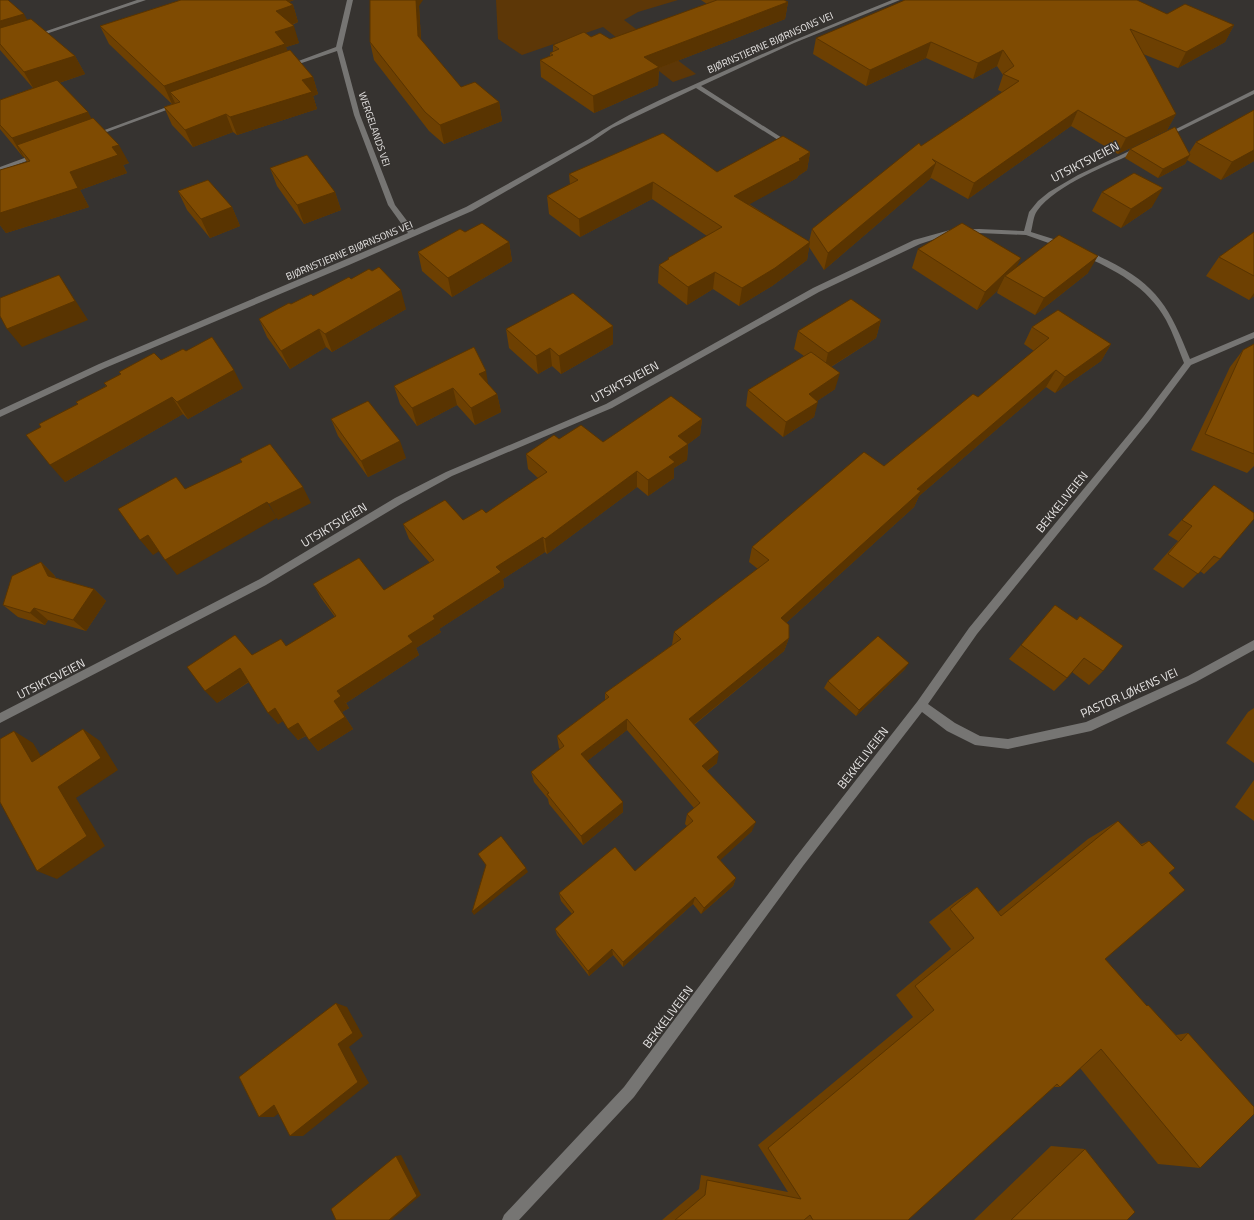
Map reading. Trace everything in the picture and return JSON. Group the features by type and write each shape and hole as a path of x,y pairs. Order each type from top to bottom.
{"street":[{"path":"29,38 144,0"},
{"name":"WERGELANDS VEI","path":"350,0 339,48 357,115 392,205 413,234"},
{"name":"BJØRNSTJERNE BJØRNSONS VEI","path":"0,414 102,366 469,209 584,144 610,127 696,85 792,42 897,0"},
{"path":"280,69 339,48"},
{"name":"BJØRNSTJERNE BJØRNSONS VEI","path":"696,85 798,150"},
{"path":"1155,141 1254,92"},
{"path":"88,137 184,103"},
{"name":"UTSIKTSVEIEN","path":"0,718 263,582 391,505 450,474 609,406 816,290 917,242 950,232 978,231 1027,233 1033,213 1046,196 1060,186 1148,144"},
{"path":"0,169 44,153"},
{"path":"1027,233 1067,246 1100,260 1132,278 1158,301 1170,320 1188,363 1254,335"},
{"name":"BEKKELIVEIEN","path":"509,1220 629,1092 799,862 921,705 974,631 1146,419 1188,363"},
{"name":"PASTOR LØKENS VEI","path":"921,705 950,727 979,741 1008,744 1087,727 1192,679 1254,645"}],"shaded area":[{"path":"496,0 678,0 638,12 624,20 696,74 673,82 603,27 522,55 498,39"}],"building":[{"path":"0,0 8,0 24,14 0,21"},
{"path":"181,0 286,0 293,5 276,11 294,26 275,32 285,44 164,86 100,26"},
{"path":"370,0 416,0 418,36 461,87 475,82 499,102 440,125 425,112 370,42"},
{"path":"717,0 784,0 788,2 644,57 659,67 593,96 540,60 553,55 550,53 559,49 553,45 584,32 591,37 600,33 610,39"},
{"path":"905,0 1137,0 1167,14 1185,4 1234,25 1186,52 1130,29 1176,114 1126,138 1078,110 974,183 932,159 936,163 828,253 812,229 919,143 921,146 1019,81 1003,74 1014,66 1003,50 978,63 931,42 870,70 816,38"},
{"path":"31,19 75,56 24,72 0,44 0,28"},
{"path":"290,50 313,77 302,80 312,92 230,117 226,114 185,130 164,107 180,102 170,92"},
{"path":"57,80 88,112 12,138 0,125 0,100"},
{"path":"1254,110 1254,150 1232,162 1196,142"},
{"path":"93,118 119,145 112,147 118,155 70,172 78,188 0,213 0,170 30,161 17,145"},
{"path":"1175,127 1190,155 1163,169 1130,149"},
{"path":"663,133 717,172 783,136 810,152 799,159 801,160 734,196 810,242 775,268 742,288 715,272 688,287 659,265 669,259 668,258 722,227 653,182 579,219 547,196 578,180 569,174"},
{"path":"307,155 335,192 297,205 270,168"},
{"path":"1134,173 1163,188 1131,209 1102,192"},
{"path":"208,180 232,207 201,219 178,191"},
{"path":"482,223 509,242 448,278 418,252 460,229 465,232"},
{"path":"962,223 1021,258 985,292 918,249"},
{"path":"1254,232 1254,276 1219,257"},
{"path":"1059,235 1098,256 1044,298 1005,276"},
{"path":"379,267 401,290 325,334 319,329 281,351 259,319 289,303 291,304 311,294 313,296 349,277 351,279 369,269 372,271"},
{"path":"59,275 75,301 7,329 0,316 0,298"},
{"path":"573,293 613,326 559,356 550,348 536,356 506,329"},
{"path":"851,299 881,320 828,353 798,331"},
{"path":"1058,310 1111,344 1065,377 1056,370 917,489 921,491 781,618 789,625 789,638 689,719 719,752 702,766 756,822 717,857 736,878 704,908 695,897 623,962 612,949 588,971 555,929 574,912 559,893 615,847 635,871 693,821 687,814 700,803 627,719 581,754 623,802 581,836 547,794 549,793 531,772 564,746 557,736 609,697 605,693 681,639 674,632 769,560 752,547 864,452 884,466 973,394 978,397 1049,338 1032,327"},
{"path":"212,337 234,370 177,402 172,397 50,465 26,435 41,427 39,424 78,404 76,402 107,386 104,383 121,374 119,372 154,353 161,360 183,349 186,351"},
{"path":"1254,344 1254,454 1205,434 1243,350"},
{"path":"474,347 486,371 479,374 497,394 471,408 453,388 412,408 394,386"},
{"path":"811,352 840,373 809,394 818,402 786,422 748,390"},
{"path":"671,396 702,419 678,436 688,444 669,457 675,462 648,480 637,471 545,539 543,537 496,567 501,572 433,616 435,619 408,636 413,642 337,691 341,696 334,701 345,717 309,740 298,723 288,729 275,708 268,713 240,668 205,691 187,667 235,635 252,655 281,639 286,646 336,616 313,584 359,558 384,590 434,560 403,524 445,500 463,520 482,509 486,513 547,472 526,454 554,435 559,439 581,425 603,442"},
{"path":"368,401 400,441 361,461 331,419"},
{"path":"270,444 303,487 269,504 267,502 165,560 148,535 140,540 118,509 176,477 185,489 242,462 240,459"},
{"path":"1214,485 1254,513 1254,519 1220,559 1214,556 1198,574 1168,554 1192,526 1182,520"},
{"path":"41,562 48,576 94,589 73,620 34,608 30,613 3,605 12,576"},
{"path":"1055,605 1077,620 1080,616 1123,646 1103,671 1084,658 1067,678 1021,645"},
{"path":"878,636 909,663 859,710 828,681"},
{"path":"83,729 101,758 58,787 87,836 37,871 0,802 0,739 14,731 32,762"},
{"path":"1118,821 1142,846 1149,841 1175,868 1169,873 1185,890 1105,959 1181,1041 1188,1033 1254,1107 1254,1114 1200,1168 1101,1049 1060,1087 1057,1084 908,1220 813,1220 810,1215 804,1220 675,1220 705,1195 707,1180 801,1199 768,1148 934,1010 915,986 974,938 950,909 977,887 1001,916"},
{"path":"501,836 526,868 472,912 486,865 478,854"},
{"path":"336,1003 353,1033 338,1044 358,1082 290,1136 274,1105 259,1117 239,1077"},
{"path":"1085,1149 1135,1212 1127,1220 1011,1220"},
{"path":"396,1156 417,1196 389,1220 336,1220 331,1209"}]}
